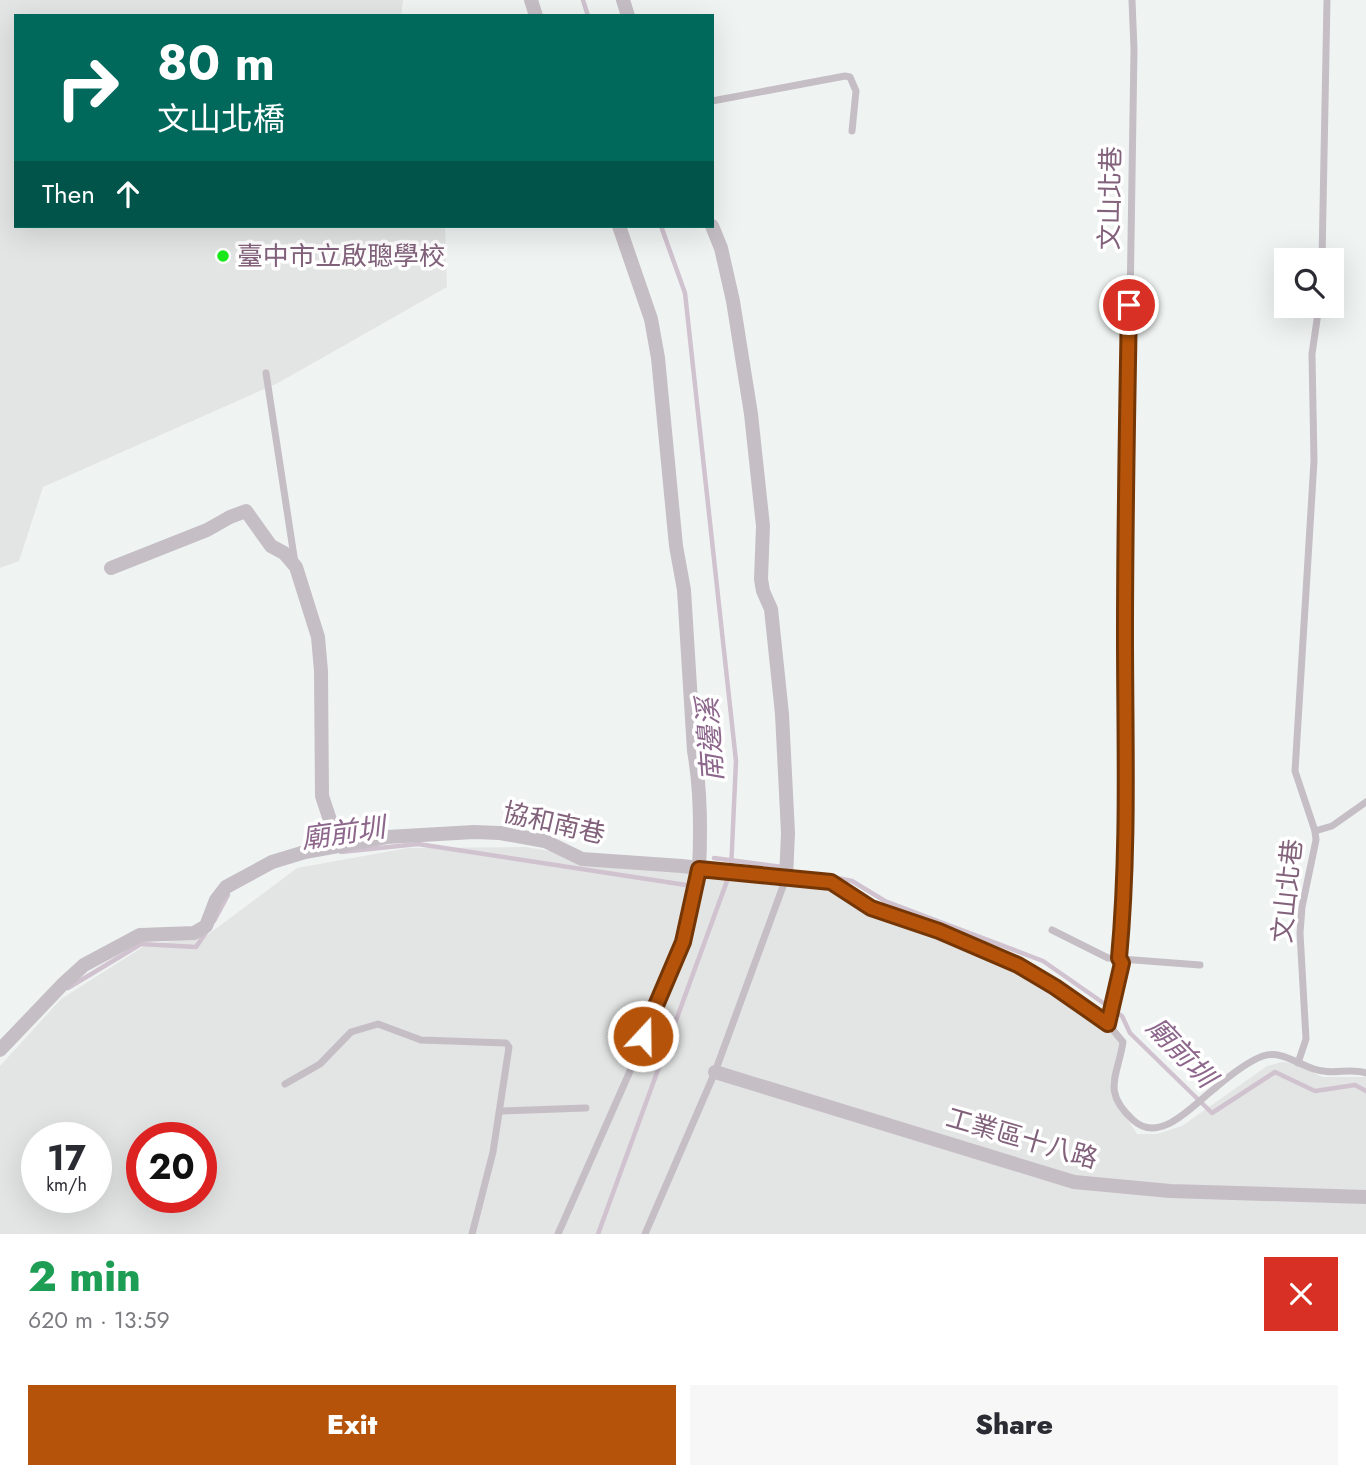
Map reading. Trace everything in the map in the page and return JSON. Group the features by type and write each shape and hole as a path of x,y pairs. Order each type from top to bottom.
{"street":[{"path":"620,228 651,319 659,358 676,546 684,590 694,751 699,775 699,869"},
{"path":"713,228 721,248 733,301 751,414 763,526 761,579 771,609 782,714 788,833 786,878"},
{"path":"111,568 207,530 246,511 271,546 284,553 296,567 318,637 321,671 322,796 335,835 342,846"},
{"name":"協和南巷","path":"0,1050 84,965 140,935 194,933 206,926 216,900 226,887 272,862 304,852 387,837 500,833 545,841 582,859 786,878"},
{"name":"工業區十八路","path":"715,1072 1074,1182 1170,1191 1366,1197"}],"lane":[{"name":"文山北巷","path":"1108,1024 1122,963 1119,958 1125,898 1127,820 1125,621 1134,48 1132,0"},
{"path":"1322,248 1327,0"},
{"path":"714,101 850,77 856,92 852,131"},
{"name":"文山北巷","path":"1298,1063 1306,1039 1300,933 1302,907 1316,840 1295,771 1314,461 1312,354 1317,318"},
{"path":"266,373 296,567"},
{"path":"1315,831 1332,826 1366,802"},
{"path":"558,1234 638,1053 649,1019 683,942 699,869"},
{"path":"645,1234 715,1072 786,878 831,882 871,908 939,931 1018,965 1108,1024 1122,1042 1112,1086 1114,1095 1140,1127 1151,1128 1182,1118 1213,1089 1264,1056 1279,1056 1330,1073 1357,1070 1366,1073"},
{"path":"1052,930 1108,958 1200,965"},
{"path":"285,1084 320,1063 351,1032 378,1024 421,1040 506,1043 509,1047 493,1152 472,1234"},
{"path":"499,1111 586,1108"}],"shaded area":[{"name":"臺中市立啟聰學校","path":"0,0 403,0 401,14 14,14 14,228 445,228 447,287 278,383 43,487 19,561 0,568"},
{"path":"525,847 777,886 831,885 870,911 961,943 1032,973 1121,1041 1119,1057 1110,1081 1112,1095 1137,1134 1157,1134 1182,1126 1267,1066 1282,1062 1299,1064 1322,1077 1366,1077 1366,1234 0,1234 0,1066 61,999 146,945 206,936 297,868 408,848"}],"waterway":[{"name":"南邊溪","path":"583,0 587,14"},
{"name":"南邊溪","path":"598,1234 731,870 736,761 685,293 662,228"},
{"name":"廟前圳","path":"341,852 418,844 686,885"},
{"name":"廟前圳","path":"714,858 782,867"},
{"name":"廟前圳","path":"818,874 852,881 885,901 1043,961 1122,1016 1130,1033 1212,1113 1275,1072 1315,1091 1355,1085 1366,1091"},
{"name":"廟前圳","path":"214,921 228,895"},
{"name":"廟前圳","path":"68,988 141,944 196,947 207,931"}],"place":[{"name":"臺中市立啟聰學校","path":"223,256"}],"route":[{"path":"643,1036 683,942 699,869 839,885 871,908 939,931 1018,965 1108,1024 1122,963 1119,958 1125,898 1129,305"}]}
